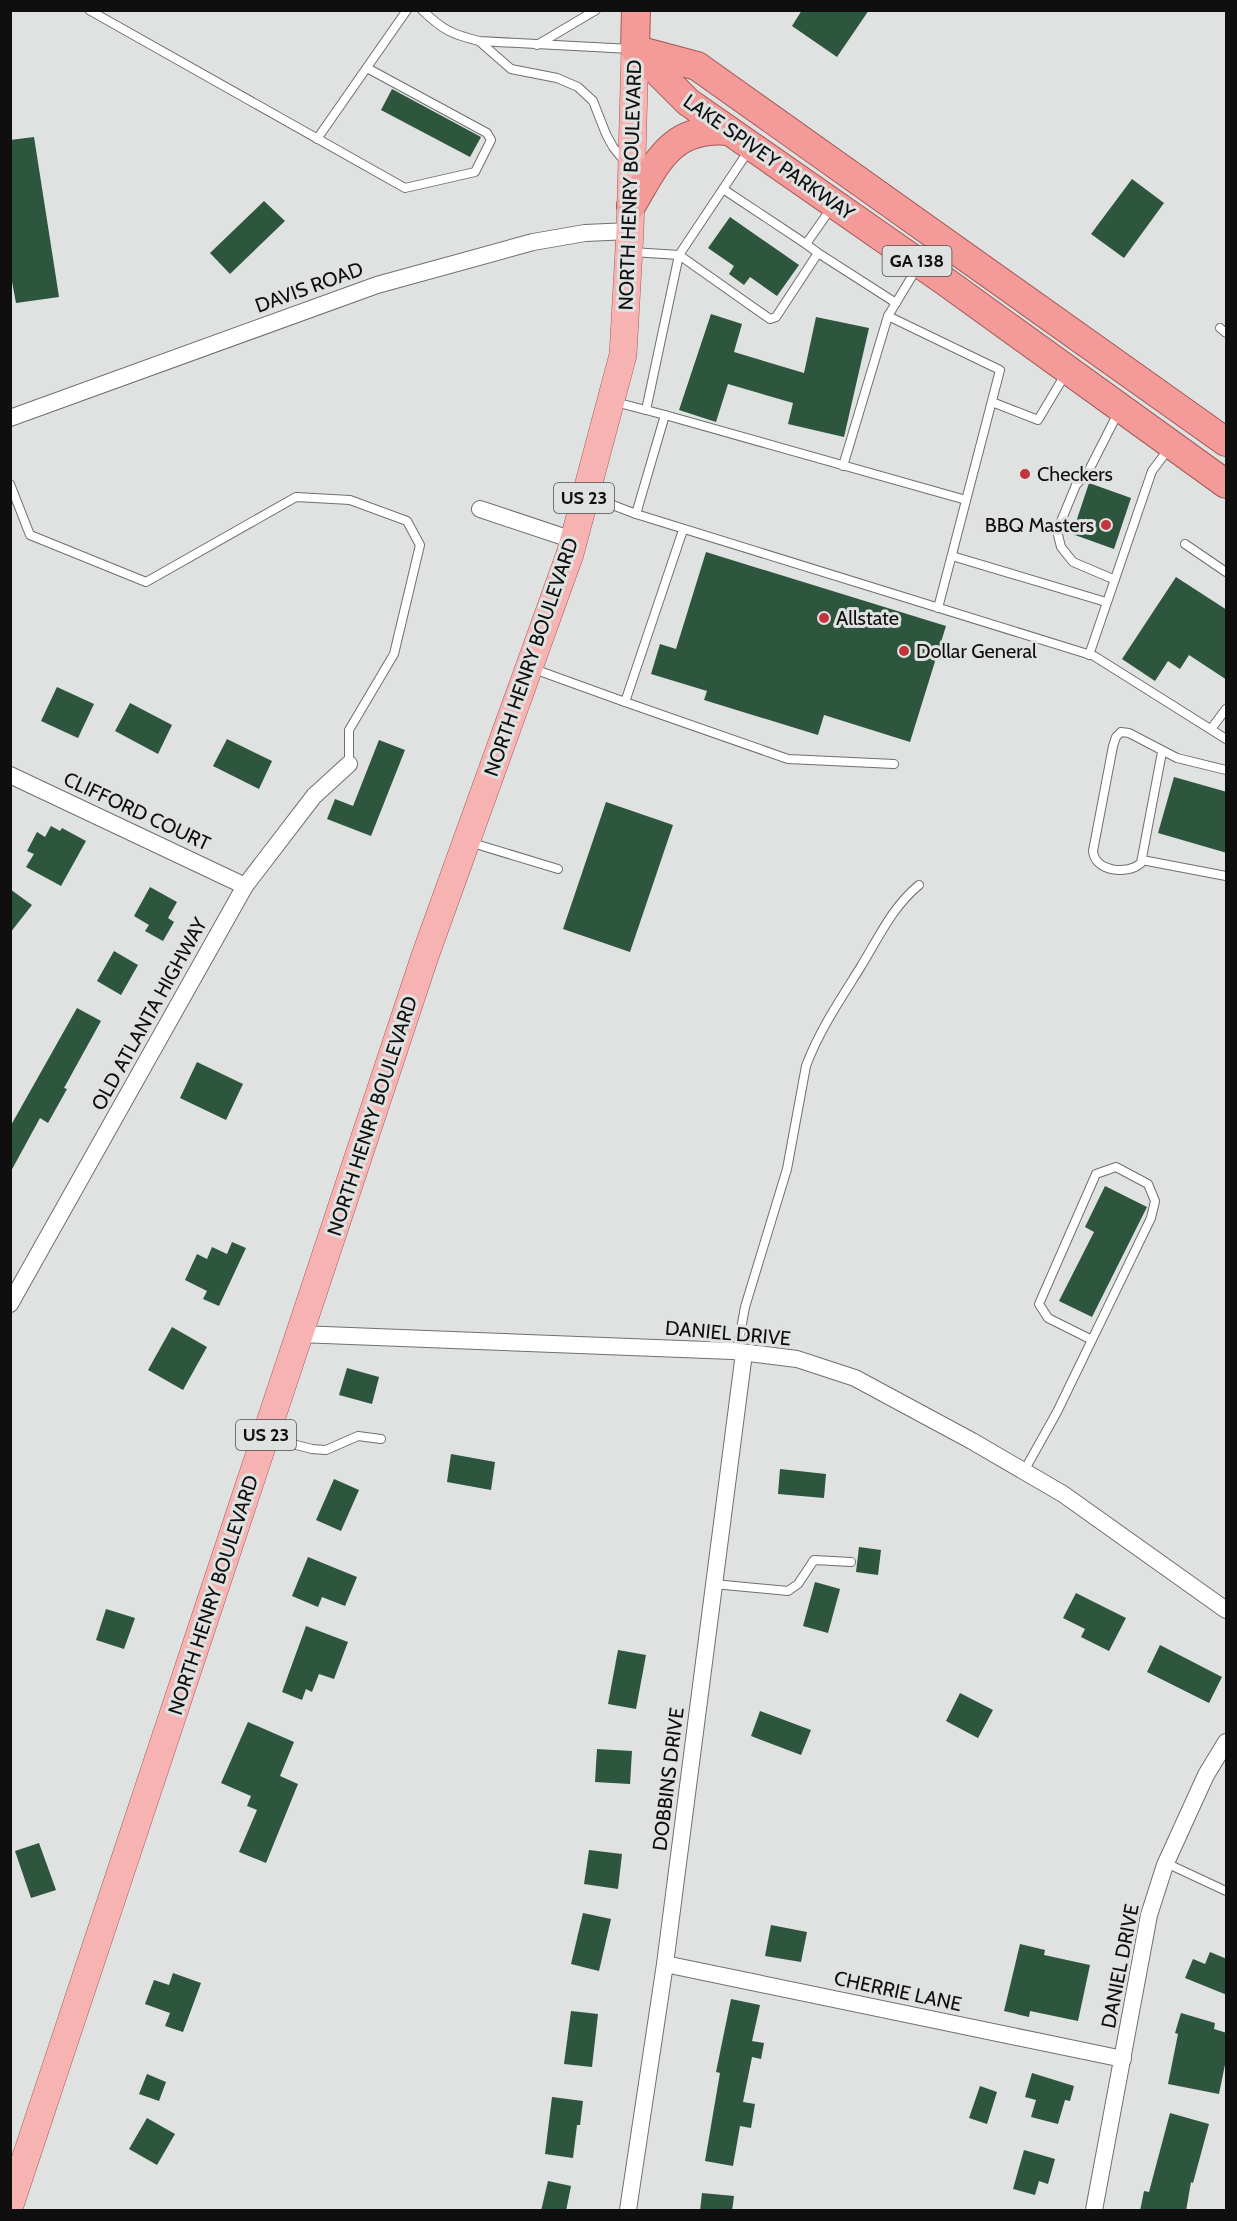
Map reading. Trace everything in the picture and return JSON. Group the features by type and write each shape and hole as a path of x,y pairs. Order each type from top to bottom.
{"highway":[{"name":"NORTH HENRY BOULEVARD","path":"634,49 636,10"},
{"name":"LAKE SPIVEY PARKWAY","path":"634,49 688,102 834,204 913,243 1214,429"},
{"name":"LAKE SPIVEY PARKWAY","path":"634,49 697,66 1068,369 1227,484"},
{"path":"630,229 652,171 675,142 689,134 715,130 740,139"}],"main road":[{"name":"NORTH HENRY BOULEVARD","path":"10,2205 425,956 573,540 623,355 630,229 634,49"}],"street":[{"name":"DAVIS ROAD","path":"10,418 377,285 533,242 585,233 630,229"},
{"path":"480,509 573,540"},
{"name":"OLD ATLANTA HIGHWAY","path":"10,1304 245,886 314,796 349,764"},
{"name":"CLIFFORD COURT","path":"10,775 245,886"},
{"name":"DANIEL DRIVE","path":"299,1334 740,1352 797,1359 855,1378 1024,1471 1063,1494 1227,1610"},
{"name":"DOBBINS DRIVE","path":"628,2211 665,1964 714,1584 740,1352"},
{"name":"DANIEL DRIVE","path":"1094,2211 1149,1915 1166,1863 1206,1775 1227,1742"},
{"name":"CHERRIE LANE","path":"665,1964 1123,2059"}],"lane":[{"path":"89,10 405,188 475,172 491,140 488,133 366,69"},
{"path":"317,139 407,10"},
{"path":"422,10 441,29 479,41 634,49"},
{"path":"536,45 596,10"},
{"path":"479,41 511,69 556,78 578,87 593,101 613,147 632,170"},
{"path":"646,410 679,255 723,189 740,139"},
{"path":"723,189 896,303"},
{"path":"806,244 834,204"},
{"path":"630,229 679,255 770,319 776,317 818,253"},
{"path":"843,466 888,316 896,303 913,243"},
{"path":"888,316 1000,370 938,608"},
{"path":"992,402 1038,420 1068,369"},
{"path":"610,401 966,500"},
{"path":"1113,579 1073,562 1061,547 1058,531 1076,485 1088,472 1120,407"},
{"path":"636,514 664,415"},
{"path":"1089,654 1152,471 1172,444"},
{"path":"10,484 30,535 146,582 296,497 350,500 407,521 420,545 394,654 349,730 349,764"},
{"path":"585,494 683,530 1089,654 1227,739"},
{"path":"625,702 683,530"},
{"path":"1185,544 1227,572"},
{"path":"952,556 1106,602"},
{"path":"529,667 788,759 894,764"},
{"path":"1211,729 1227,709"},
{"path":"1162,752 1142,860 1136,868 1128,870 1106,867 1094,858 1093,851 1113,746 1116,737 1121,732 1129,733 1162,752 1194,763 1227,770"},
{"path":"466,842 558,869"},
{"path":"1142,860 1227,876"},
{"path":"740,1352 745,1307 787,1169 806,1066 811,1052 823,1027 896,908 919,885"},
{"path":"1024,1471 1057,1412 1092,1340 1151,1218 1155,1201 1148,1184 1116,1167 1096,1174 1039,1304 1048,1318 1092,1340"},
{"path":"265,1437 312,1449 326,1450 358,1436 381,1439"},
{"path":"714,1584 788,1591 798,1584 814,1560 851,1562"},
{"path":"1166,1863 1227,1891"}],"building":[{"path":"802,10 869,10 837,57 792,26"},
{"path":"392,89 481,137 470,157 381,110"},
{"path":"34,137 59,297 16,303 10,271 10,140"},
{"path":"1132,179 1164,203 1124,258 1091,234"},
{"path":"264,201 285,221 230,274 210,253"},
{"path":"730,217 799,265 777,296 750,277 744,285 729,274 734,266 708,248"},
{"path":"711,314 742,324 734,352 804,373 816,317 869,328 844,437 788,424 793,403 728,384 716,422 679,410"},
{"path":"1089,483 1131,498 1114,549 1072,534"},
{"path":"706,552 946,626 910,742 824,715 818,735 704,700 707,691 651,674 660,644 676,649"},
{"path":"1176,577 1227,610 1227,680 1189,655 1180,669 1168,661 1155,681 1122,659"},
{"path":"57,687 94,704 78,738 41,721"},
{"path":"130,703 172,725 158,754 115,731"},
{"path":"227,739 272,761 259,789 213,766"},
{"path":"379,740 405,750 371,836 327,819 335,799 353,806"},
{"path":"1174,777 1227,792 1227,853 1158,833"},
{"path":"606,802 673,825 630,952 563,929"},
{"path":"51,826 60,831 62,828 86,841 61,886 26,867 34,854 27,851 37,832 45,837"},
{"path":"150,887 177,902 168,918 174,922 163,941 145,931 149,925 134,916"},
{"path":"10,889 32,905 10,933"},
{"path":"114,951 138,965 121,995 97,981"},
{"path":"77,1008 101,1021 64,1088 67,1089 48,1123 40,1118 10,1173 10,1127"},
{"path":"197,1062 243,1084 226,1120 180,1098"},
{"path":"1105,1186 1147,1207 1092,1317 1059,1301 1094,1232 1085,1227"},
{"path":"232,1242 246,1248 219,1306 203,1299 207,1291 185,1280 197,1254 207,1259 212,1247 227,1254"},
{"path":"172,1327 207,1347 183,1390 148,1370"},
{"path":"347,1368 379,1377 372,1404 339,1395"},
{"path":"451,1454 495,1462 491,1490 447,1482"},
{"path":"780,1469 826,1474 824,1498 778,1494"},
{"path":"334,1479 359,1490 341,1531 316,1520"},
{"path":"859,1547 881,1550 878,1575 856,1572"},
{"path":"308,1557 357,1577 345,1606 322,1597 318,1607 292,1596"},
{"path":"815,1582 840,1589 828,1633 803,1626"},
{"path":"1076,1593 1126,1618 1109,1651 1081,1637 1085,1629 1063,1618"},
{"path":"106,1609 135,1618 124,1649 96,1640"},
{"path":"306,1626 348,1642 334,1679 319,1674 312,1692 306,1689 302,1700 282,1692"},
{"path":"1160,1645 1222,1677 1209,1703 1147,1672"},
{"path":"618,1650 646,1655 636,1709 608,1704"},
{"path":"960,1693 993,1710 978,1738 946,1721"},
{"path":"760,1711 811,1730 801,1755 751,1736"},
{"path":"248,1722 294,1742 280,1776 298,1784 266,1863 239,1852 257,1810 247,1806 251,1796 221,1783"},
{"path":"597,1749 632,1751 630,1784 595,1782"},
{"path":"39,1843 56,1890 31,1898 15,1851"},
{"path":"589,1850 622,1854 618,1889 584,1884"},
{"path":"583,1913 611,1919 599,1971 571,1964"},
{"path":"771,1925 807,1932 801,1962 765,1956"},
{"path":"1020,1944 1045,1950 1044,1955 1090,1965 1078,2021 1030,2011 1029,2017 1004,2011"},
{"path":"1210,1952 1227,1959 1227,1995 1185,1978 1193,1959 1205,1964"},
{"path":"173,1973 201,1983 183,2032 165,2026 170,2013 145,2004 154,1980 169,1985"},
{"path":"731,1999 760,2005 752,2041 764,2043 761,2059 752,2057 743,2102 755,2104 751,2128 740,2126 733,2166 705,2161 720,2073 716,2072"},
{"path":"571,2011 598,2014 592,2067 564,2064"},
{"path":"1181,2013 1215,2023 1214,2029 1227,2033 1227,2055 1219,2094 1168,2084 1178,2034 1175,2033"},
{"path":"1032,2073 1074,2086 1070,2101 1065,2100 1058,2124 1031,2117 1036,2100 1025,2097"},
{"path":"147,2074 166,2082 159,2101 139,2094"},
{"path":"980,2086 997,2092 987,2124 969,2118"},
{"path":"552,2097 583,2101 573,2158 545,2154"},
{"path":"1170,2113 1209,2124 1193,2183 1191,2182 1186,2211 1140,2211 1144,2191 1149,2192"},
{"path":"147,2118 175,2134 157,2165 129,2149"},
{"path":"1024,2150 1055,2159 1048,2184 1039,2181 1035,2195 1013,2189"},
{"path":"548,2181 571,2186 566,2211 541,2211"},
{"path":"702,2193 734,2196 732,2211 700,2211"}],"place":[{"name":"Checkers","path":"1025,474"},
{"name":"BBQ Masters","path":"1106,525"},
{"name":"Allstate","path":"824,618"},
{"name":"Dollar General","path":"904,651"}]}
